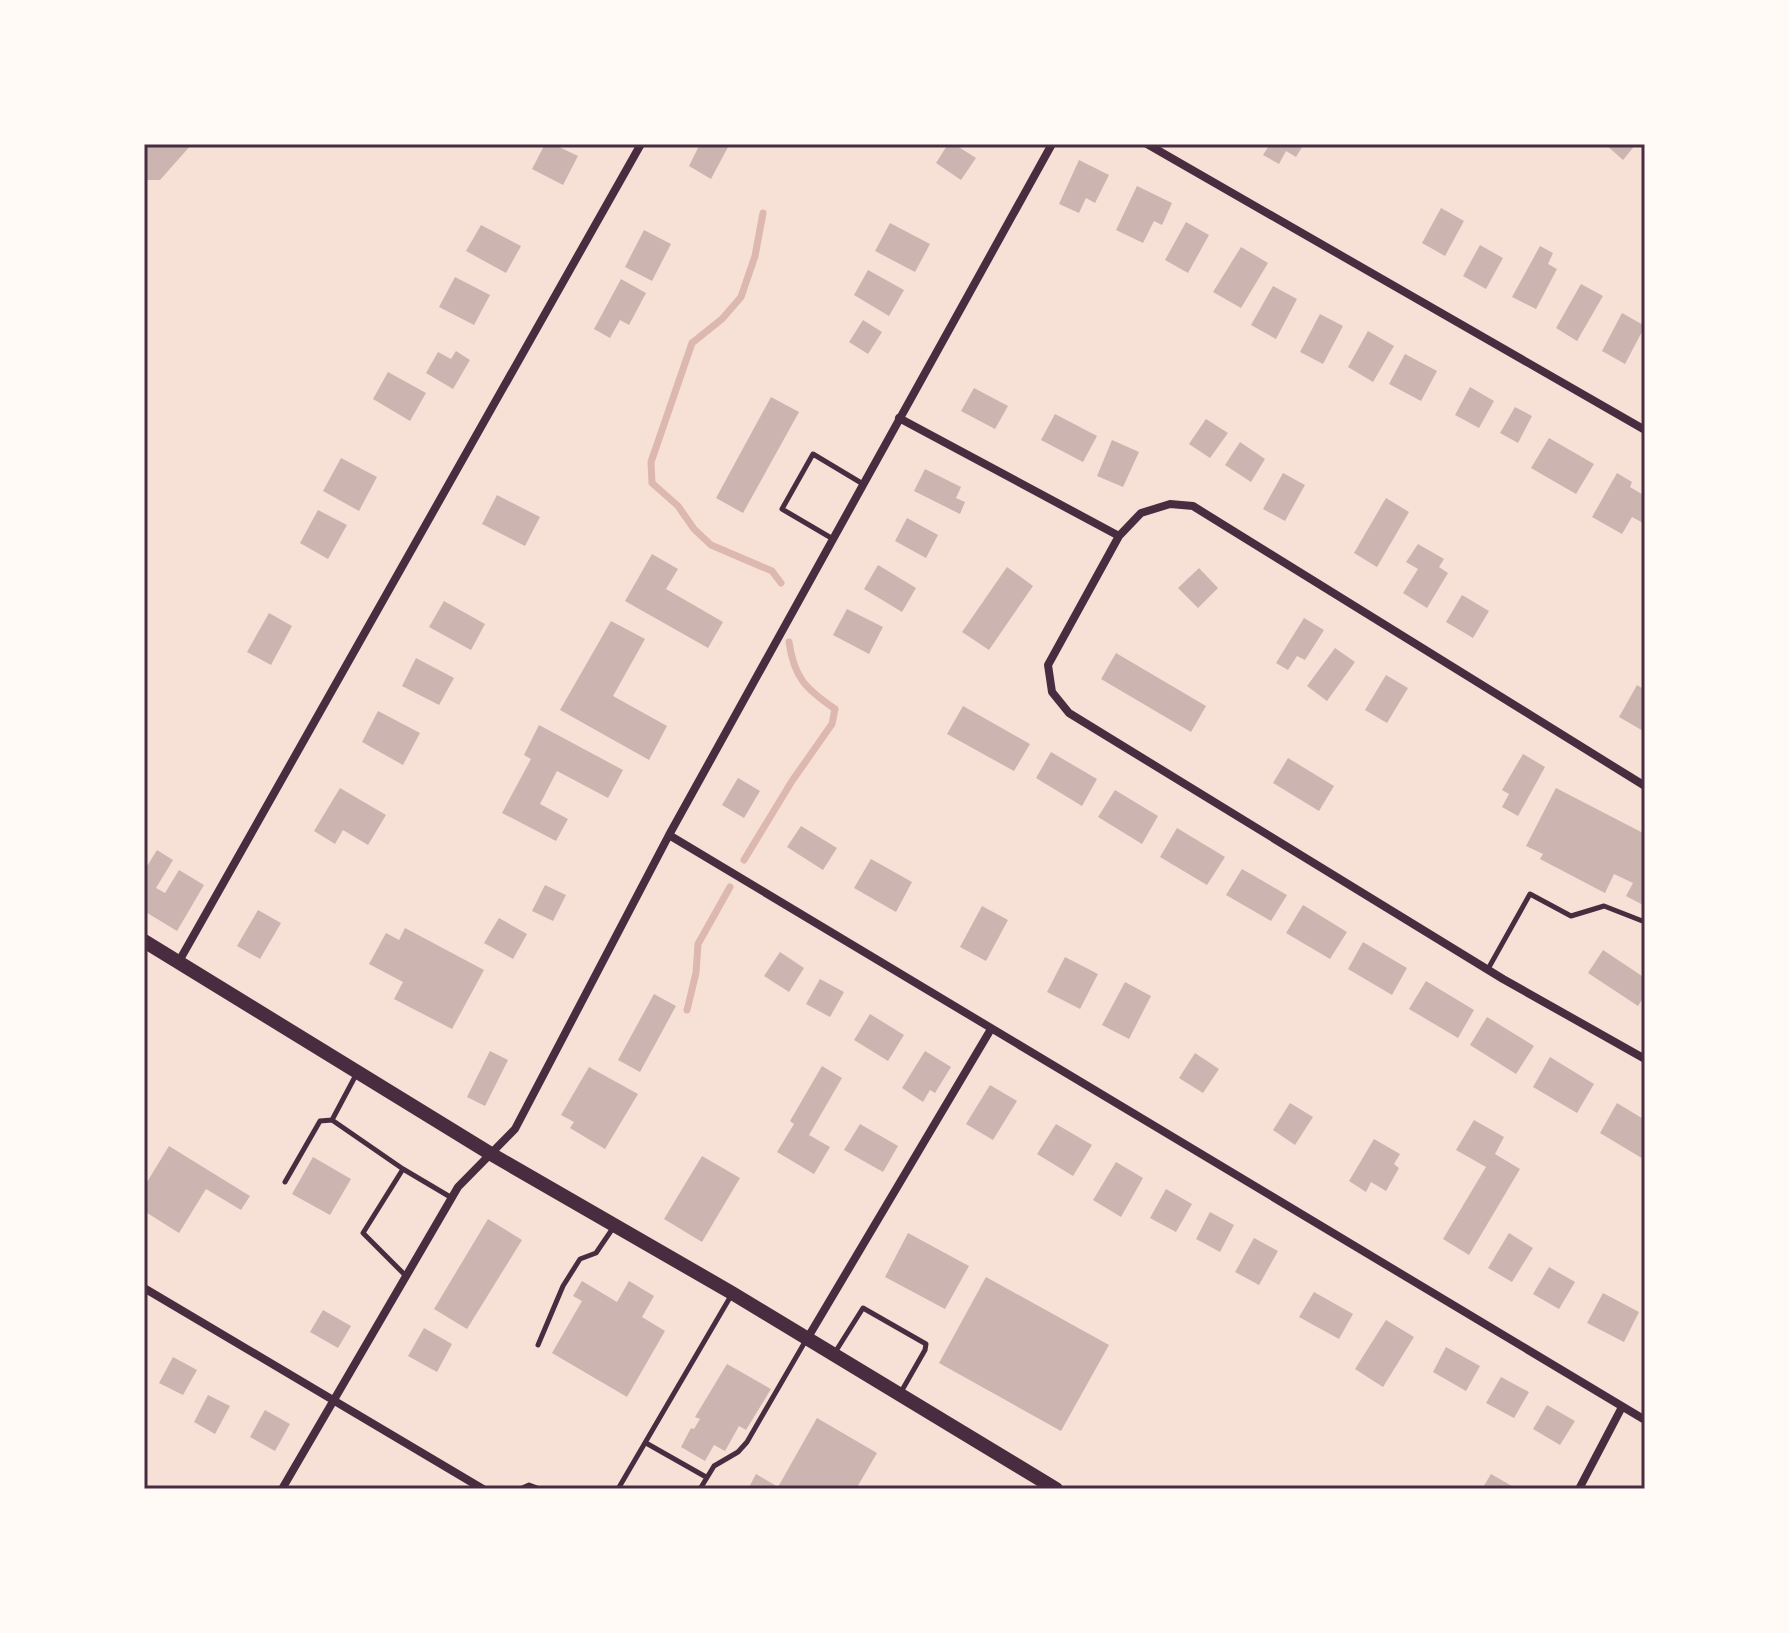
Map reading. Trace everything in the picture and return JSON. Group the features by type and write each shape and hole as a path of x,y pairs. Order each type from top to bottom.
{"main road":[{"path":"144,941 491,1154 732,1293 1056,1489"}],"street":[{"path":"178,964 641,144"},
{"path":"282,1489 458,1187 515,1129 669,835 1052,144"},
{"path":"1147,144 1645,430"},
{"path":"899,418 1119,536"},
{"path":"1645,786 1193,506 1170,504 1141,513 1119,536 1048,665 1052,692 1069,713 1488,969 1645,1059"},
{"path":"669,835 1645,1420"},
{"path":"807,1339 991,1029"},
{"path":"144,1288 483,1489"},
{"path":"1579,1489 1622,1407"}],"lane":[{"path":"833,539 782,509 813,454 863,484"},
{"path":"1488,969 1530,894 1571,916 1604,906 1645,922"},
{"path":"332,1120 357,1073"},
{"path":"285,1182 320,1121 332,1120 452,1198"},
{"path":"403,1169 363,1233 406,1276"},
{"path":"538,1345 563,1286 580,1259 596,1253 615,1226"},
{"path":"618,1489 732,1293"},
{"path":"834,1355 863,1308 926,1344 899,1395"},
{"path":"700,1489 714,1466 738,1452 747,1442 807,1339"},
{"path":"646,1443 706,1477"},
{"path":"520,1489 529,1485 540,1489"}],"building":[{"path":"144,144 192,144 160,180 144,180"},
{"path":"545,144 553,144 578,156 563,185 532,169"},
{"path":"700,144 728,147 711,179 689,166"},
{"path":"948,144 954,144 976,158 961,180 936,163"},
{"path":"1270,144 1304,144 1296,157 1286,151 1279,164 1263,155"},
{"path":"1605,144 1636,144 1623,160"},
{"path":"1079,160 1109,175 1095,203 1086,198 1079,213 1059,204"},
{"path":"1137,186 1172,203 1162,225 1154,221 1143,243 1116,230"},
{"path":"1441,208 1464,221 1445,256 1422,243"},
{"path":"1186,222 1209,235 1188,273 1165,260"},
{"path":"890,223 930,244 915,272 875,251"},
{"path":"481,225 521,246 506,273 466,251"},
{"path":"644,230 671,244 652,281 625,267"},
{"path":"1480,245 1503,258 1486,289 1463,276"},
{"path":"1540,246 1553,253 1548,264 1557,269 1536,309 1512,297"},
{"path":"1241,247 1268,263 1241,308 1213,292"},
{"path":"868,270 904,290 889,316 854,295"},
{"path":"455,277 490,295 474,325 439,307"},
{"path":"621,279 646,293 629,325 620,320 610,338 594,329"},
{"path":"1581,284 1603,296 1577,341 1556,328"},
{"path":"1273,286 1297,299 1276,339 1251,325"},
{"path":"1622,313 1645,326 1625,364 1602,351"},
{"path":"1320,314 1343,326 1323,364 1300,352"},
{"path":"863,320 882,332 868,354 849,342"},
{"path":"1368,331 1394,346 1373,382 1348,367"},
{"path":"456,351 470,360 453,389 426,373 438,352 451,359"},
{"path":"1405,354 1437,371 1421,401 1389,384"},
{"path":"388,372 426,393 410,421 373,399"},
{"path":"1470,387 1494,401 1479,428 1455,415"},
{"path":"974,388 1008,406 995,429 961,411"},
{"path":"771,397 799,412 743,513 716,498"},
{"path":"1515,407 1532,416 1518,443 1500,433"},
{"path":"1055,414 1097,436 1083,462 1041,440"},
{"path":"1206,419 1228,433 1210,458 1189,444"},
{"path":"1549,438 1594,464 1576,494 1531,468"},
{"path":"1112,440 1139,452 1123,487 1097,476"},
{"path":"1240,442 1265,459 1251,482 1225,465"},
{"path":"341,458 377,477 359,511 323,491"},
{"path":"925,469 961,487 956,498 965,502 960,514 914,491"},
{"path":"1283,473 1305,485 1285,521 1263,509"},
{"path":"1617,473 1632,482 1630,487 1645,496 1645,524 1632,517 1622,534 1592,517"},
{"path":"497,495 540,517 525,546 482,524"},
{"path":"1386,498 1409,512 1377,567 1354,553"},
{"path":"318,510 347,525 328,559 300,543"},
{"path":"907,518 938,535 926,558 895,541"},
{"path":"1418,544 1444,559 1439,567 1448,573 1427,608 1403,593 1418,569 1406,562"},
{"path":"652,554 678,569 666,589 723,622 708,648 625,601"},
{"path":"878,565 916,588 902,612 864,589"},
{"path":"1007,567 1033,586 989,650 962,632"},
{"path":"1199,568 1218,588 1198,608 1178,588"},
{"path":"1462,595 1489,611 1473,638 1446,622"},
{"path":"444,601 485,624 471,650 429,627"},
{"path":"847,609 883,627 869,654 833,635"},
{"path":"269,613 292,626 271,665 247,652"},
{"path":"1304,618 1324,630 1305,660 1297,656 1288,670 1276,663"},
{"path":"611,621 645,639 613,696 667,726 649,760 560,710"},
{"path":"1335,648 1355,662 1327,701 1307,686"},
{"path":"1116,653 1206,706 1191,732 1101,679"},
{"path":"416,658 454,678 439,705 402,686"},
{"path":"1386,675 1408,688 1387,723 1365,710"},
{"path":"1637,685 1645,690 1645,732 1619,717"},
{"path":"963,706 1030,744 1014,771 947,734"},
{"path":"378,711 420,733 403,765 362,742"},
{"path":"539,725 623,770 608,798 557,771 540,804 568,819 556,841 502,813 531,759 524,755"},
{"path":"1051,752 1097,779 1082,806 1036,778"},
{"path":"1523,754 1545,767 1518,816 1502,807 1509,794 1502,790"},
{"path":"1288,758 1334,786 1319,811 1273,783"},
{"path":"738,778 760,791 744,818 722,805"},
{"path":"340,788 386,815 368,845 343,830 335,844 314,831"},
{"path":"1556,788 1645,834 1645,906 1626,896 1633,883 1614,874 1605,893 1540,859 1543,854 1526,846"},
{"path":"1115,790 1158,816 1142,844 1098,817"},
{"path":"801,826 837,848 823,870 787,847"},
{"path":"1177,828 1225,857 1207,885 1160,857"},
{"path":"157,850 173,860 156,888 165,893 179,870 204,885 177,931 144,911 144,871"},
{"path":"871,859 912,882 896,912 854,888"},
{"path":"1242,869 1287,895 1271,921 1226,895"},
{"path":"545,885 566,895 553,921 532,911"},
{"path":"1303,905 1347,932 1330,959 1286,933"},
{"path":"982,906 1008,920 986,961 960,947"},
{"path":"258,910 281,923 260,959 237,946"},
{"path":"499,918 527,934 513,959 484,943"},
{"path":"405,928 484,970 452,1029 394,999 403,982 369,964 386,933 399,940"},
{"path":"1363,942 1407,968 1392,995 1348,969"},
{"path":"1603,950 1645,978 1645,995 1638,1006 1588,973"},
{"path":"780,952 804,968 789,992 764,976"},
{"path":"1065,957 1098,974 1080,1009 1047,992"},
{"path":"820,979 844,992 830,1017 806,1004"},
{"path":"1426,981 1474,1010 1458,1038 1409,1009"},
{"path":"1125,982 1151,996 1129,1039 1102,1025"},
{"path":"654,994 676,1006 640,1072 618,1060"},
{"path":"870,1014 904,1035 888,1061 854,1040"},
{"path":"1487,1017 1534,1046 1516,1074 1470,1045"},
{"path":"490,1051 508,1060 485,1106 467,1097"},
{"path":"925,1051 951,1067 935,1093 930,1090 923,1102 902,1088"},
{"path":"1195,1053 1219,1069 1203,1093 1179,1078"},
{"path":"1550,1057 1594,1084 1577,1113 1533,1087"},
{"path":"822,1066 842,1078 809,1135 830,1147 814,1174 777,1152 794,1124 790,1121"},
{"path":"589,1067 638,1094 605,1149 570,1128 574,1122 561,1115"},
{"path":"990,1085 1017,1101 993,1140 966,1124"},
{"path":"1290,1103 1313,1117 1295,1145 1273,1130"},
{"path":"1617,1103 1645,1120 1645,1160 1600,1133"},
{"path":"1474,1120 1504,1137 1495,1154 1520,1169 1469,1255 1443,1239 1486,1167 1456,1150"},
{"path":"860,1124 898,1146 883,1172 844,1150"},
{"path":"1056,1124 1092,1145 1073,1176 1037,1154"},
{"path":"1374,1139 1400,1154 1394,1164 1399,1168 1386,1191 1371,1182 1366,1192 1349,1181"},
{"path":"169,1146 250,1196 241,1210 206,1189 179,1233 144,1211 144,1187"},
{"path":"702,1156 740,1178 702,1242 664,1219"},
{"path":"313,1157 351,1179 330,1215 292,1194"},
{"path":"1116,1162 1143,1178 1121,1217 1093,1200"},
{"path":"1166,1189 1192,1204 1176,1232 1150,1218"},
{"path":"1210,1212 1234,1225 1220,1252 1196,1239"},
{"path":"488,1219 522,1240 467,1329 434,1309"},
{"path":"908,1233 969,1266 945,1309 885,1277"},
{"path":"1509,1233 1533,1248 1512,1282 1488,1268"},
{"path":"1254,1238 1278,1251 1259,1285 1235,1272"},
{"path":"1549,1267 1575,1282 1559,1309 1533,1294"},
{"path":"986,1277 1109,1345 1061,1431 939,1363"},
{"path":"582,1281 617,1302 629,1281 654,1296 642,1317 665,1331 627,1397 552,1353 582,1301 573,1296"},
{"path":"1314,1292 1353,1314 1339,1339 1299,1317"},
{"path":"1603,1293 1639,1312 1624,1342 1587,1323"},
{"path":"323,1310 351,1326 338,1348 310,1332"},
{"path":"1386,1320 1414,1337 1383,1387 1355,1369"},
{"path":"424,1328 452,1344 437,1372 408,1356"},
{"path":"1446,1347 1480,1366 1466,1391 1433,1372"},
{"path":"173,1357 197,1370 183,1395 159,1383"},
{"path":"727,1364 771,1389 746,1430 739,1426 725,1451 714,1445 705,1461 681,1447 700,1419 695,1417"},
{"path":"1501,1377 1529,1392 1514,1418 1486,1403"},
{"path":"208,1395 230,1406 215,1434 194,1422"},
{"path":"1547,1405 1575,1421 1560,1445 1533,1429"},
{"path":"265,1410 290,1424 275,1451 250,1437"},
{"path":"817,1418 877,1453 856,1489 748,1489 756,1474 778,1487"},
{"path":"1491,1474 1517,1489 1482,1489"}],"waterway":[{"path":"763,213 755,256 741,297 722,319 692,343 651,462 652,483 678,506 694,529 711,545 772,571 781,583"},
{"path":"744,860 792,781 832,724 835,709 803,682 794,665 789,642"},
{"path":"687,1010 696,973 698,944 730,887"}]}
